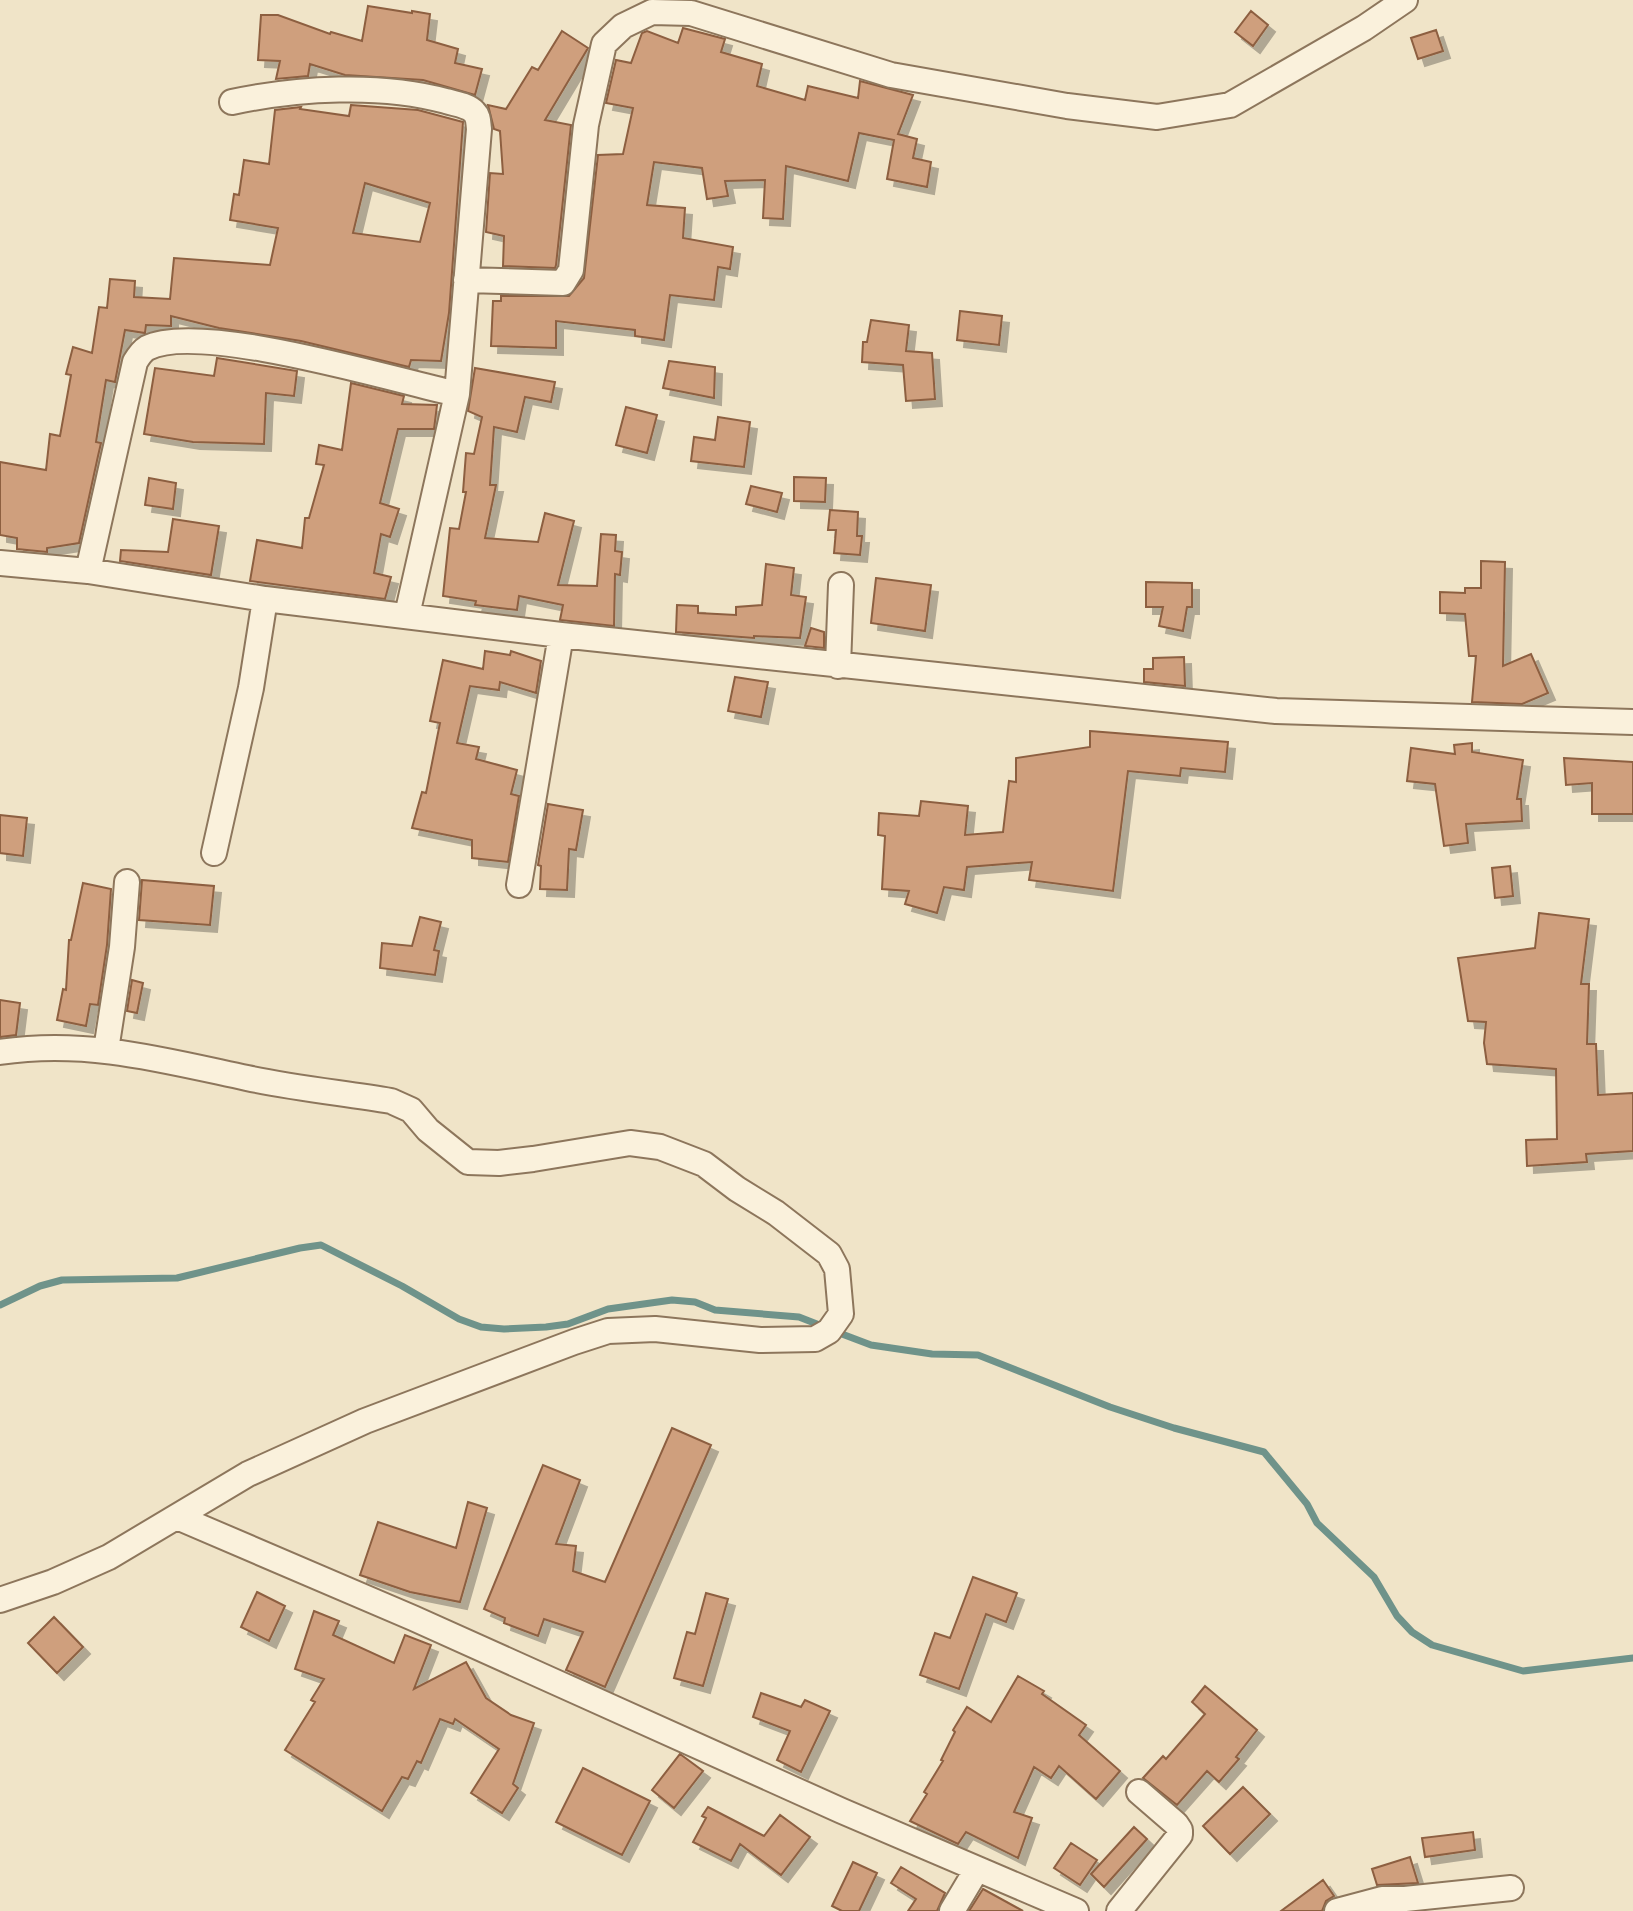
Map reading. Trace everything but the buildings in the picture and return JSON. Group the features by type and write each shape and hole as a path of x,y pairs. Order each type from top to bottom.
{"street":[{"path":"466,280 563,283 567,279 571,270 586,125 604,44 623,26 652,12 691,13 891,75 1067,106 1157,117 1230,105 1364,28 1405,0"},
{"path":"232,102 267,94 369,89 427,96 471,108 478,116 457,394 407,615"},
{"path":"88,571 135,362 145,349 196,340 240,345 457,394"},
{"path":"0,564 88,571 265,599 561,635 1276,711 1633,722"},
{"path":"838,666 841,585"},
{"path":"214,853 251,688 265,599"},
{"path":"519,885 529,809 561,635"},
{"path":"106,1050 122,947 127,882"},
{"path":"0,1052 48,1048 106,1050 391,1101 411,1110 428,1130 468,1162 499,1163 630,1143 660,1147 704,1164 813,1239 829,1254 837,1269 843,1307 839,1319 829,1331 815,1339 760,1340 655,1329 608,1331 574,1342 365,1421 248,1474 109,1557 53,1582 0,1600"},
{"path":"177,1517 1076,1911"},
{"path":"1119,1911 1180,1835 1176,1824 1139,1792"},
{"path":"952,1911 977,1869"},
{"path":"1337,1911 1382,1899 1511,1888"}],"waterway":[{"path":"0,1305 40,1286 62,1280 177,1278 321,1245 459,1319 481,1327 504,1329 568,1324 608,1309 672,1300 695,1302 715,1310 799,1317 822,1326"},
{"path":"834,1331 871,1345 932,1354 978,1355 1110,1407 1264,1452 1307,1504 1317,1523 1374,1577 1397,1616 1412,1632 1432,1645 1523,1671 1633,1658"}]}
